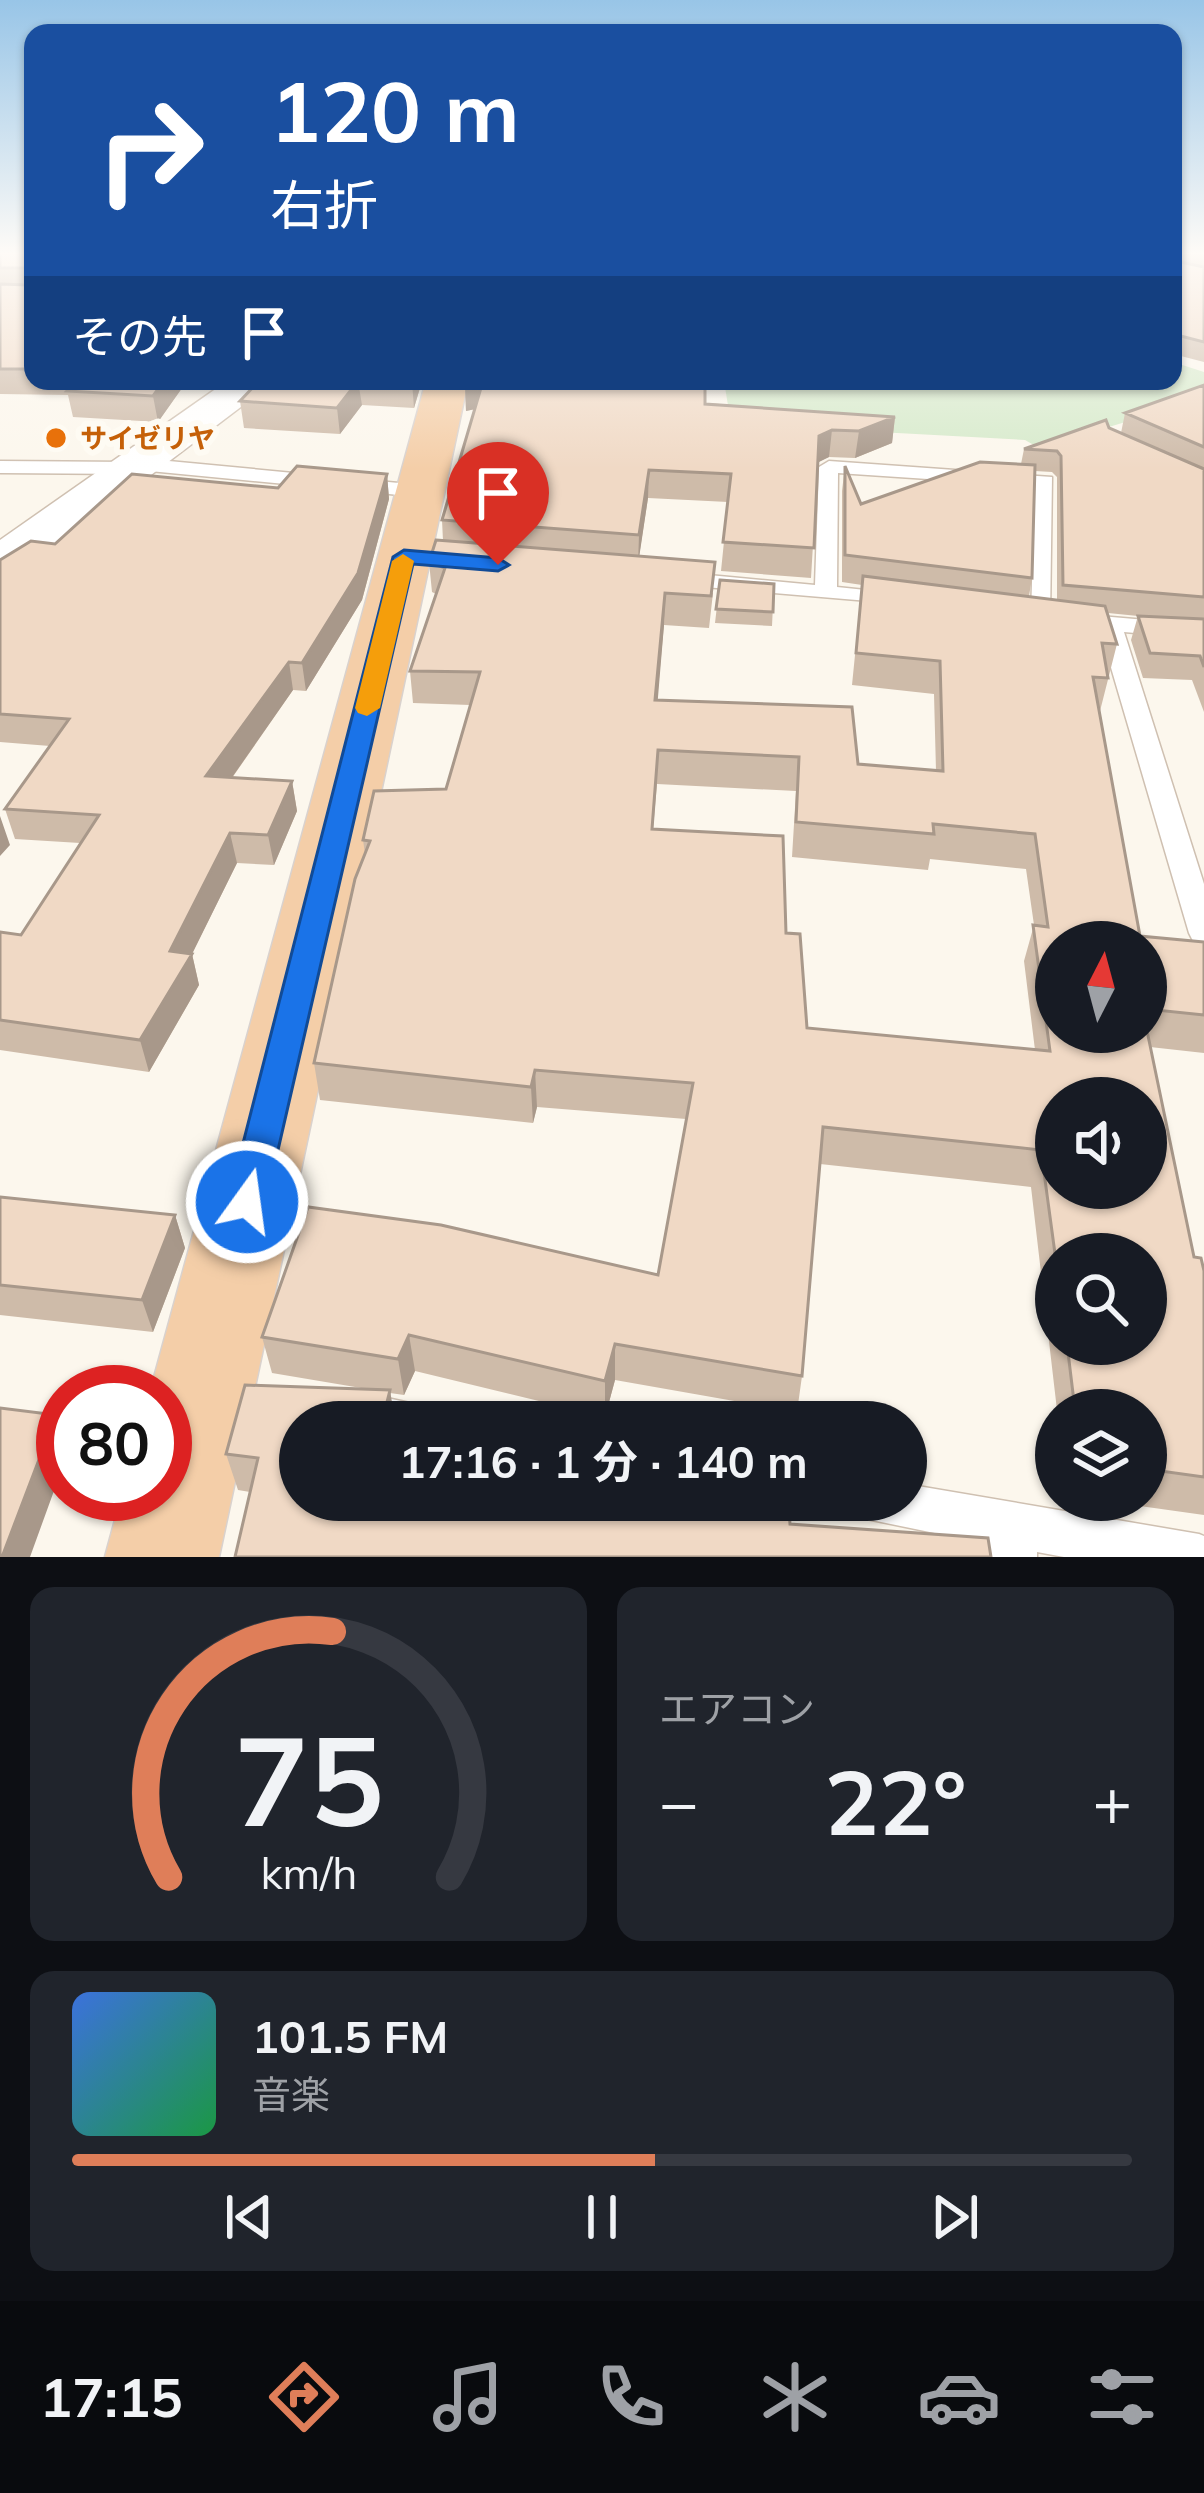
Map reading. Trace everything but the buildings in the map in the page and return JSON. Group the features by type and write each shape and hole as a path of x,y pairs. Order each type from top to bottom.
{"highway":[{"path":"162,1557 417,536 445,390"}],"street":[{"path":"0,564 241,390"}],"lane":[{"path":"0,467 134,466 417,536"},
{"path":"826,591 830,467 1045,481 1031,614 1111,627 1204,632"},
{"path":"662,578 912,601"},
{"path":"1111,627 1204,933"},
{"path":"927,1517 1011,1540 1199,1557"}],"green space":[{"path":"1182,365 1204,372 1204,434 1152,414 1039,448 1025,440 731,424 725,390 1182,390"}],"slow traffic":[{"path":"367,708 403,561"}],"place":[{"name":"サイゼリヤ","path":"56,438"}],"route":[{"path":"247,1202 404,557 498,565"}]}
